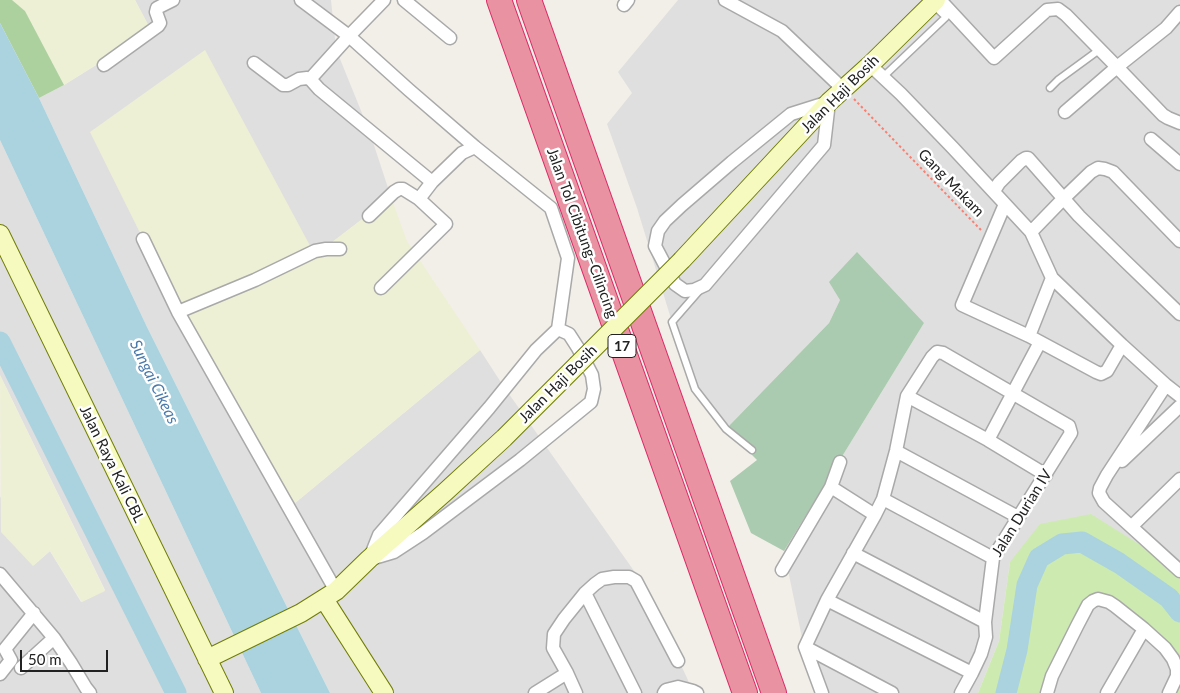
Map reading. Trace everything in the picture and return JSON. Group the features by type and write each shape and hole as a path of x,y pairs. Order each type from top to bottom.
{"highway":[{"name":"Jalan Tol Cibitung–Cilincing","path":"499,0 745,693"},
{"name":"Jalan Tol Cibitung–Cilincing","path":"529,0 774,693"}],"main road":[{"name":"Jalan Haji Bosih","path":"207,659 301,613 330,595 444,493 504,438 682,260 829,102 936,1"},
{"name":"Jalan Raya Kali CBL","path":"0,234 224,693"},
{"path":"330,595 384,693"}],"street":[{"path":"104,65 158,26 160,23 156,12 157,8 173,0"},
{"path":"301,0 349,36 475,147 551,208 568,258 558,329 536,350 483,415 379,535 369,559"},
{"path":"311,80 349,36 384,0"},
{"path":"404,0 450,38"},
{"path":"730,1 782,31 843,89"},
{"path":"936,1 994,58 1047,10 1058,9 1118,67 1163,115 1180,123"},
{"path":"1065,112 1166,28 1180,12"},
{"path":"254,64 283,85 288,85 298,79 307,78 311,80 432,182"},
{"path":"870,65 1032,232 1052,278 1122,346 1180,396"},
{"path":"829,102 824,145 705,285 694,290 685,291 675,284 655,246 658,232 665,221 791,114 829,102"},
{"path":"1151,139 1180,164"},
{"path":"419,199 432,182 462,154 475,147"},
{"path":"994,191 1020,161 1028,158 1063,198 1118,255 1180,314"},
{"path":"1032,232 1063,198 1091,172 1098,168 1105,168 1113,172 1180,241"},
{"path":"370,216 394,192 403,189 419,199 446,224 381,288"},
{"path":"1005,204 962,305 1034,339 1101,374 1107,371 1122,346"},
{"path":"143,239 178,312 330,595"},
{"path":"178,312 255,280 316,251 340,249"},
{"path":"988,440 1012,394 1034,339 1052,278"},
{"path":"369,559 394,552 423,533 520,460 591,402 594,389 592,376 569,334 558,329"},
{"path":"821,693 805,647 828,600 883,499 896,450 907,396 937,352 943,353 1012,394"},
{"path":"1166,385 1100,488 1104,502 1177,562"},
{"name":"Jalan Durian IV","path":"961,693 981,654 986,638 985,622 992,558 1071,433 1069,426 1012,394"},
{"path":"907,396 1046,474"},
{"path":"1107,475 1180,406"},
{"path":"896,450 1018,517"},
{"path":"782,570 831,487 840,462"},
{"path":"1132,526 1180,479"},
{"path":"831,487 875,515"},
{"path":"883,499 992,558"},
{"path":"853,553 985,622"},
{"path":"0,574 54,638 71,663 86,691"},
{"path":"576,693 553,648 554,634 586,593 602,579 629,577 636,581 678,661"},
{"path":"586,593 635,693"},
{"path":"828,600 972,673"},
{"path":"1048,693 1052,676 1088,605 1093,601 1103,600 1109,602 1166,648 1177,669 1177,676 1169,693"},
{"path":"0,674 11,660 5,649 34,613"},
{"path":"1107,693 1144,629"},
{"path":"22,668 54,638"},
{"path":"805,647 892,693"},
{"path":"535,693 567,673"},
{"path":"664,693 666,690 678,687 697,693"}],"lane":[{"path":"883,77 946,17 936,1"},
{"path":"1050,88 1099,50"},
{"path":"705,285 672,322 695,389 726,429 752,450"}],"path":[{"name":"Gang Makam","path":"843,89 980,229"}],"shaded area":[{"path":"135,0 331,0 336,49 370,133 391,197 315,256 295,503 480,350 644,585 693,691 692,693 330,693 147,327 39,98 64,85 151,31"},
{"path":"678,0 1180,0 1180,576 1010,562 999,641 978,693 817,693 806,657 784,551 924,323 840,300 829,323 726,429 691,384 637,208 607,124 632,93 618,72"},
{"path":"0,140 261,693 0,693 0,496 34,565 50,551 81,602 105,590 0,375"},
{"path":"1088,605 1115,606 1177,669 1168,693 1047,693"}],"green space":[{"path":"0,0 12,0 25,11 64,85 39,98 0,23"},
{"path":"12,0 135,0 151,30 64,85 25,11"},
{"path":"205,50 315,255 391,197 407,241 480,350 295,503 208,370 90,132"},
{"path":"857,252 924,323 784,551 751,533 730,481 757,460 726,429 829,323 840,300 829,282"},
{"path":"0,375 105,591 82,602 50,551 33,566 1,532"},
{"path":"1091,514 1169,563 1180,576 1180,693 1168,693 1177,676 1173,659 1098,599 1047,693 978,693 999,641 1010,562 1040,524"}],"water":[{"name":"Sungai Cikeas","path":"0,23 39,98 147,327 330,693 261,693 0,140"}],"waterway":[{"path":"0,342 176,693"},
{"path":"1006,693 1017,650 1027,585 1039,558 1062,544 1082,542 1119,563 1169,598 1180,612"}]}
